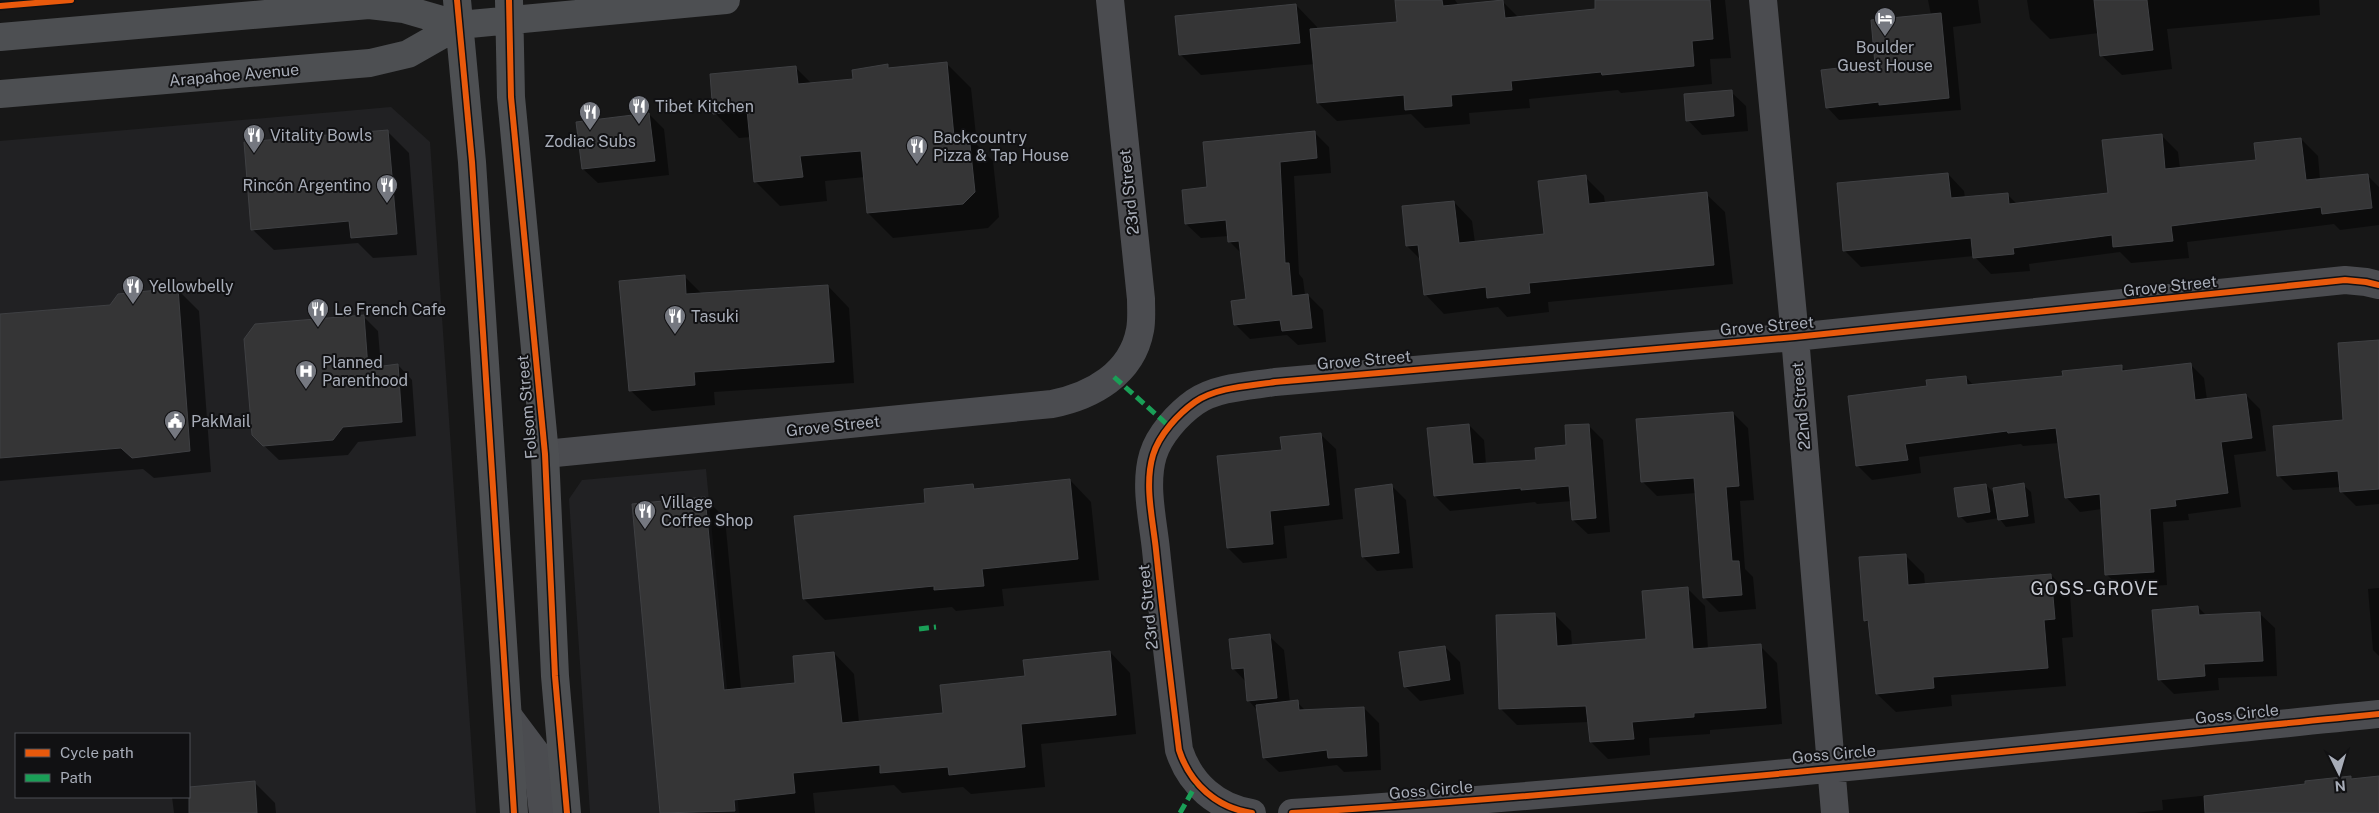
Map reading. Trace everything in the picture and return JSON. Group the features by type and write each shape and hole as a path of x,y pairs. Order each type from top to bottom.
{"main road":[{"name":"Arapahoe Avenue","path":"0,37 369,5 458,13 726,0"},
{"name":"Folsom Street","path":"509,11 511,103 545,454 555,676 567,813"},
{"name":"Arapahoe Avenue","path":"0,94 370,63 408,54 458,13"},
{"path":"458,13 472,162 514,813"}],"street":[{"name":"23rd Street","path":"1110,0 1141,299 1140,330 1133,352 1114,377"},
{"name":"22nd Street","path":"1763,0 1795,338 1835,813"},
{"name":"Grove Street","path":"1170,427 1180,415 1204,397 1225,390 1276,382 1795,338 2345,280 2379,285"},
{"name":"Grove Street","path":"545,454 1052,404 1081,397 1114,377"},
{"name":"23rd Street","path":"1170,427 1160,441 1153,456 1150,484 1179,750 1182,760 1197,783 1223,805 1252,813"},
{"name":"Goss Circle","path":"1292,813 1419,805 1831,768 2379,714"},
{"path":"509,718 536,753 543,813"}],"shaded area":[{"path":"391,107 430,142 476,813 0,813 0,141"},
{"path":"706,469 739,813 590,813 569,499 582,480"}],"building":[{"path":"1395,0 1442,0 1443,6 1503,0 1505,18 1595,9 1595,0 1710,0 1713,39 1692,41 1694,66 1602,75 1601,72 1511,81 1512,90 1451,95 1452,106 1405,110 1404,95 1317,103 1310,29 1397,22"},
{"path":"2094,0 2147,0 2153,50 2100,56"},
{"path":"1296,4 1300,43 1179,55 1175,16"},
{"path":"1941,13 1949,98 1879,105 1879,102 1826,108 1821,70 1875,64 1871,20"},
{"path":"947,62 954,137 969,135 975,192 963,204 867,213 861,151 800,156 803,177 754,182 747,110 713,114 710,74 796,66 798,84 853,79 852,70 888,64 888,68"},
{"path":"1732,90 1734,116 1686,121 1684,94"},
{"path":"649,113 655,161 582,169 576,122"},
{"path":"388,130 397,234 351,238 349,221 251,230 244,142"},
{"path":"1315,131 1317,158 1280,162 1285,263 1289,263 1292,296 1308,294 1312,328 1282,331 1280,320 1234,325 1231,301 1246,299 1239,241 1228,242 1226,220 1185,224 1182,190 1207,187 1203,142"},
{"path":"2162,134 2165,169 2256,160 2254,143 2301,138 2306,180 2368,174 2372,208 2322,214 2321,207 2171,226 2173,241 2113,247 2112,235 2013,248 2014,254 1973,258 1971,238 1843,251 1837,183 1948,173 1951,198 2008,193 2009,204 2108,193 2102,140"},
{"path":"1586,175 1589,204 1707,192 1714,265 1529,283 1530,293 1487,298 1486,287 1424,295 1418,245 1406,246 1402,206 1454,201 1459,243 1544,234 1538,181"},
{"path":"685,275 686,294 828,285 834,362 694,372 695,385 629,391 619,281"},
{"path":"178,288 190,451 132,458 121,448 0,458 0,314 110,305 118,294"},
{"path":"364,315 368,368 398,364 402,422 343,427 333,440 263,446 252,435 244,339 255,324"},
{"path":"2379,340 2379,489 2340,492 2338,471 2277,476 2273,426 2343,420 2338,343"},
{"path":"2191,363 2195,400 2246,394 2252,438 2221,442 2228,493 2175,500 2176,506 2150,509 2154,572 2105,575 2100,494 2065,498 2056,428 2008,433 2007,431 1905,444 1908,460 1856,466 1848,396 1927,386 1926,380 1966,376 1967,385 2063,376 2062,371 2122,365 2122,371"},
{"path":"1733,412 1739,486 1726,487 1732,561 1739,561 1742,595 1703,598 1694,478 1641,482 1636,419"},
{"path":"1469,424 1473,464 1536,460 1535,448 1566,445 1565,425 1589,424 1596,518 1572,520 1569,486 1521,490 1521,488 1434,496 1427,428"},
{"path":"1321,433 1329,505 1270,511 1273,544 1227,548 1217,456 1282,450 1280,437"},
{"path":"1070,479 1078,559 982,569 984,586 934,590 934,586 803,599 794,516 925,503 924,489 973,484 974,489"},
{"path":"2024,483 2028,516 1998,520 1993,488"},
{"path":"1392,484 1399,553 1362,557 1355,489"},
{"path":"1986,484 1990,512 1958,517 1954,488"},
{"path":"705,497 724,690 795,683 793,656 834,652 842,723 943,713 940,685 1025,676 1023,660 1110,651 1116,715 1021,724 1025,767 949,775 948,767 880,773 880,765 793,773 795,793 734,800 735,811 660,813 632,504"},
{"path":"1906,554 1908,585 2051,574 2055,619 2044,620 2048,668 1933,677 1934,688 1876,694 1868,620 1864,621 1859,557"},
{"path":"1688,587 1693,649 1761,644 1766,708 1694,713 1694,717 1632,722 1634,739 1590,742 1586,706 1499,709 1496,615 1555,613 1557,646 1646,639 1642,591"},
{"path":"2198,606 2199,615 2260,612 2263,661 2204,664 2205,676 2158,680 2152,610"},
{"path":"1270,634 1277,698 1247,701 1244,668 1232,669 1229,639"},
{"path":"1445,646 1450,680 1404,687 1399,652"},
{"path":"1298,700 1299,710 1364,707 1367,756 1328,758 1327,750 1263,758 1256,705"},
{"path":"2351,776 2351,779 2379,776 2379,813 2205,813 2204,796 2305,784 2305,781"},
{"path":"255,781 257,813 189,813 190,787"}],"marked path":[{"path":"1114,377 1170,427"},
{"path":"919,629 936,627"},
{"path":"1180,813 1197,783"}],"cycle path":[{"path":"0,6 71,0"},
{"path":"457,0 472,162 514,813"},
{"path":"509,0 511,97 545,454 555,676 567,813"},
{"path":"1252,813 1227,806 1206,792 1190,773 1179,750 1151,515 1149,478 1150,466 1156,447 1164,433 1176,419 1195,402 1204,397 1223,390 1275,382 1795,337 2345,280 2379,285"},
{"path":"1292,813 1428,804 1700,781 2379,714"}],"place":[{"name":"Boulder Guest House","path":"1885,37"},
{"name":"Tibet Kitchen","path":"639,125"},
{"name":"Zodiac Subs","path":"590,131"},
{"name":"Vitality Bowls","path":"254,154"},
{"name":"Backcountry Pizza & Tap House","path":"917,165"},
{"name":"Rincón Argentino","path":"387,204"},
{"name":"Yellowbelly","path":"133,305"},
{"name":"Le French Cafe","path":"318,328"},
{"name":"Tasuki","path":"675,335"},
{"name":"Planned Parenthood","path":"306,390"},
{"name":"PakMail","path":"175,440"},
{"name":"Village Coffee Shop","path":"645,530"}],"district":[{"name":"GOSS-GROVE","path":"2095,588"}]}
